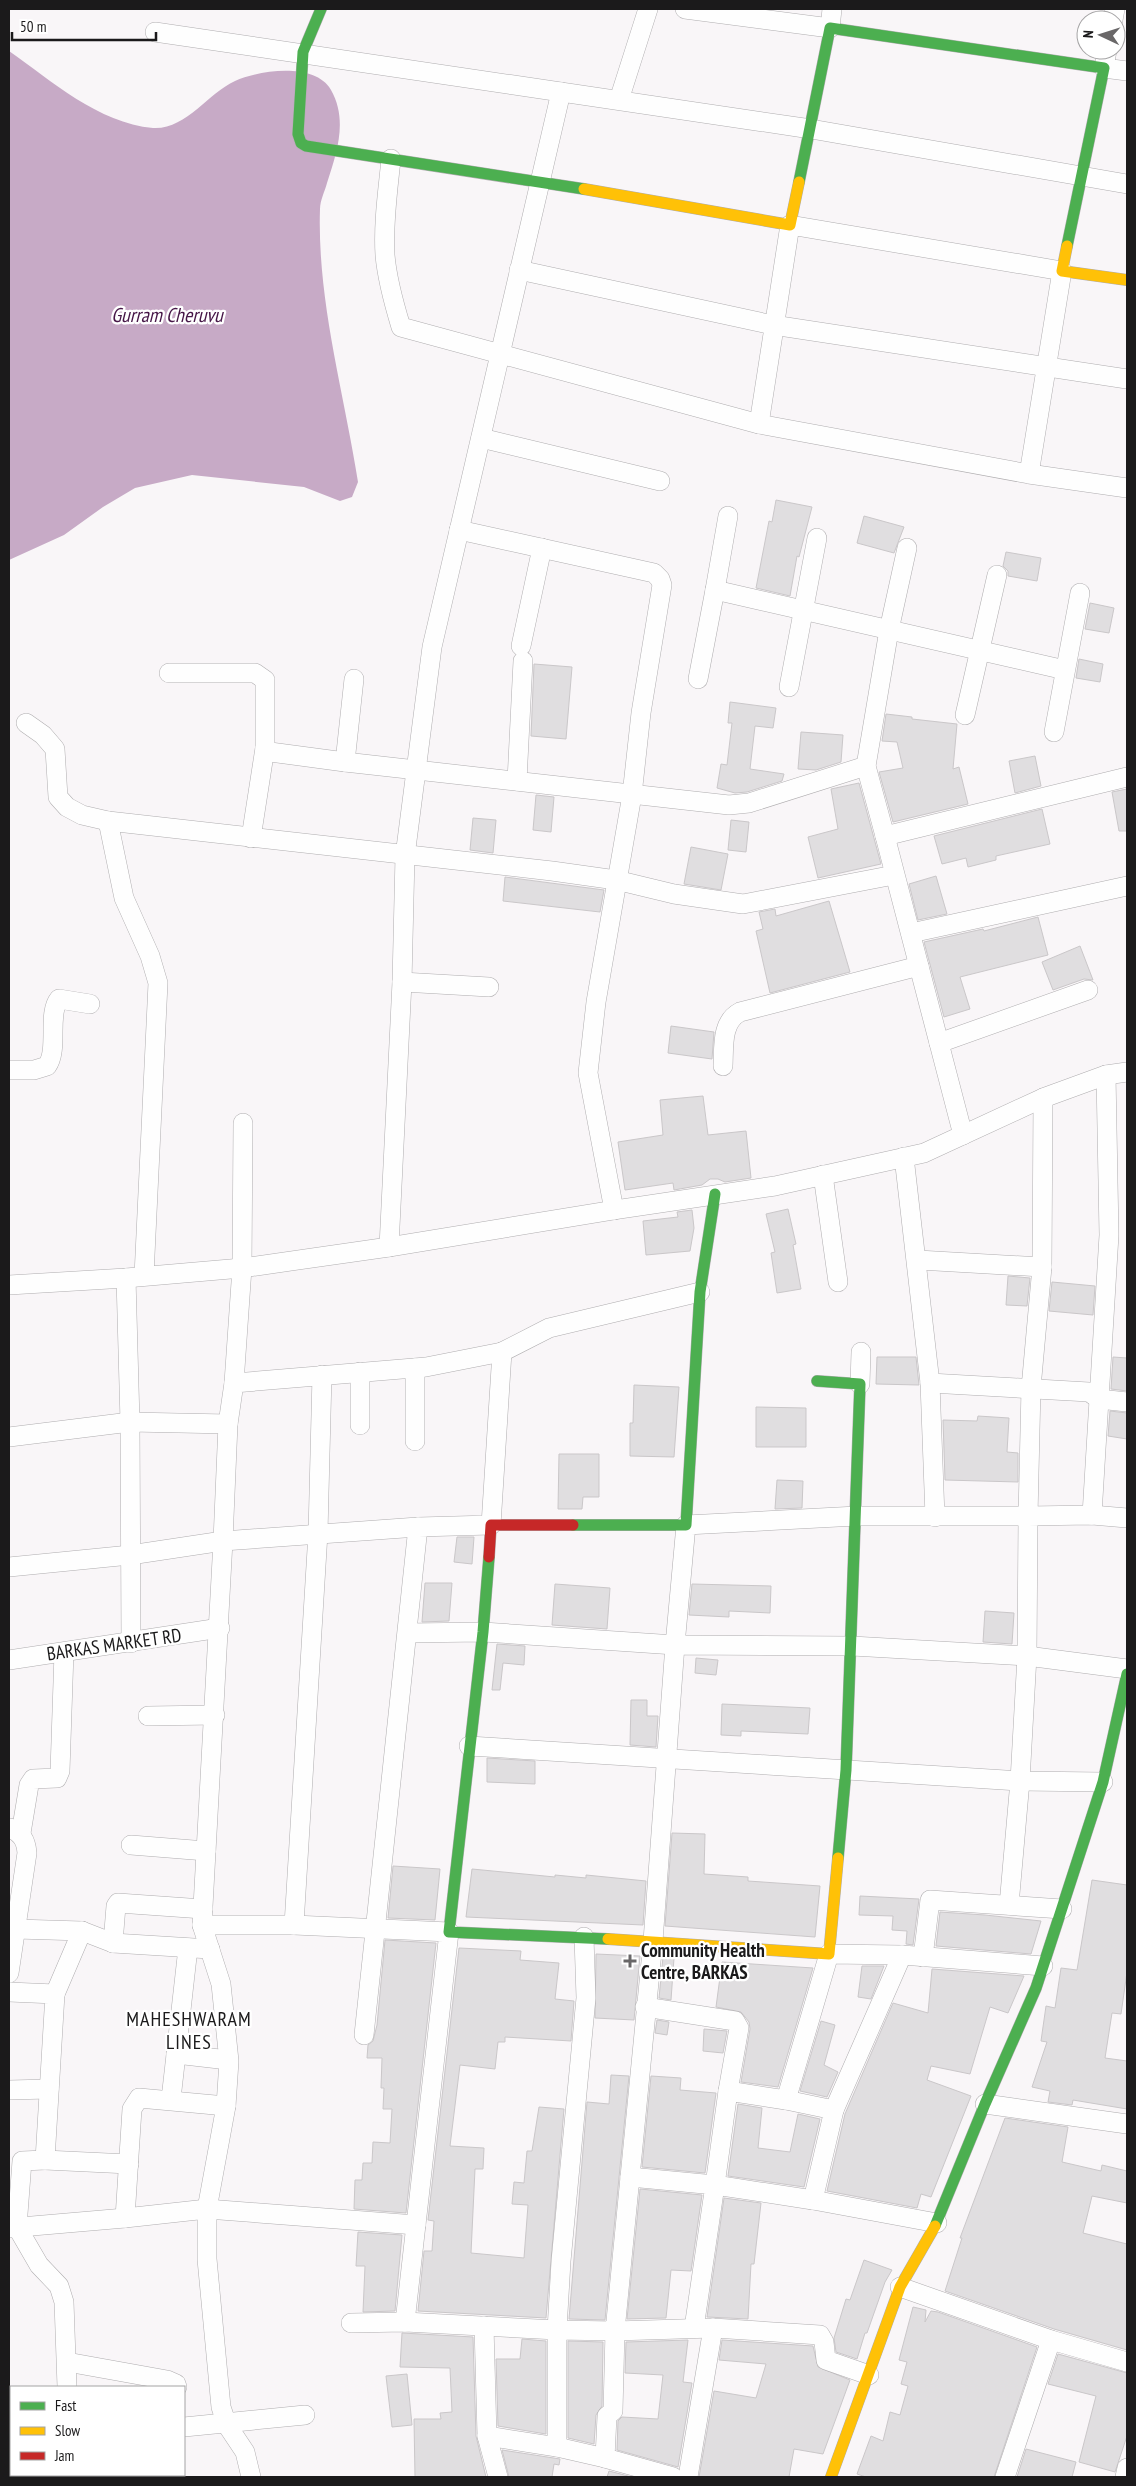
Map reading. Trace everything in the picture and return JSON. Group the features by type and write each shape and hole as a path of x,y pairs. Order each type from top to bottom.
{"street":[{"path":"321,9 303,52 298,134 301,143 306,146 540,181 1062,271 1127,280"},
{"path":"619,100 648,9"},
{"path":"684,9 830,28 1076,56"},
{"path":"759,424 790,225 811,129 832,9"},
{"path":"155,32 303,52 811,129 1127,184"},
{"path":"1028,474 1062,271 1106,60"},
{"path":"1108,60 1127,72"},
{"path":"389,1247 402,982 405,856 432,647 561,92"},
{"path":"391,159 385,256 394,306 401,327 759,424 1028,474 1127,488"},
{"path":"519,270 773,325 1127,379"},
{"path":"481,438 660,481"},
{"path":"698,679 716,590 728,516"},
{"path":"459,530 654,573 660,579 662,585 641,713 632,795 596,1002 588,1073 614,1210"},
{"path":"789,687 817,538"},
{"path":"517,781 522,654 542,548"},
{"path":"907,548 889,630 866,766 963,1135"},
{"path":"965,715 997,574"},
{"path":"716,590 1065,670"},
{"path":"1054,732 1080,593"},
{"path":"169,674 255,673 265,680 265,748 251,838"},
{"path":"345,762 354,679"},
{"path":"26,723 43,735 55,749 58,797 67,807 82,815 108,822 616,880 674,894 743,904 894,875"},
{"path":"265,748 270,752 415,771 729,805 749,802 866,766"},
{"path":"885,836 1127,777"},
{"path":"108,822 124,898 150,956 158,983 135,1277 130,1422 130,1643"},
{"path":"911,932 1127,886"},
{"path":"723,1066 727,1024 731,1017 740,1012 920,966"},
{"path":"402,982 489,987"},
{"path":"939,1043 1088,990"},
{"path":"9,1070 34,1070 47,1066 51,1054 57,1002 59,999 90,1004"},
{"path":"9,1285 242,1268 389,1247 714,1194 775,1186 924,1153 1043,1098 1106,1075 1127,1072"},
{"path":"1092,1515 1109,1235 1106,1075"},
{"path":"1009,1905 1020,1781 1027,1656 1031,1388 1042,1266 1043,1098"},
{"path":"243,1124 242,1268 234,1383 228,1424 220,1628 202,1917 221,1984 228,2060 226,2106 208,2210 207,2258 221,2407 227,2425 245,2452 251,2477"},
{"path":"904,1158 918,1260 930,1383 935,1517"},
{"path":"823,1175 838,1282"},
{"path":"605,2458 607,2416 613,2411 615,2331 645,2007 653,1941 665,1759 686,1525 700,1292 714,1194"},
{"path":"918,1260 1042,1266"},
{"path":"234,1383 415,1368 502,1352 549,1328 700,1292"},
{"path":"405,2322 483,1632 502,1352"},
{"path":"786,2100 829,1954 846,1770 852,1646 861,1352"},
{"path":"415,1368 415,1441"},
{"path":"360,1372 360,1425"},
{"path":"294,1925 318,1533 322,1375"},
{"path":"817,1381 860,1384"},
{"path":"930,1383 1089,1392 1099,1399 1127,1402"},
{"path":"9,1437 130,1422 228,1424"},
{"path":"9,1567 130,1555 223,1541 418,1527 686,1525 856,1516 1092,1515 1127,1518"},
{"path":"364,2035 418,1527"},
{"name":"BARKAS MARKET RD","path":"9,1660 220,1628"},
{"path":"408,1632 483,1632 675,1646 852,1646 1027,1656 1127,1669"},
{"path":"9,1973 27,1853 26,1843 15,1831 29,1785 33,1779 57,1778 60,1771 64,1652"},
{"path":"831,2477 900,2288 937,2223 1043,1966 1102,1782 1127,1674"},
{"path":"148,1716 215,1716"},
{"path":"470,1746 1020,1781 1102,1782"},
{"path":"131,1845 206,1851"},
{"path":"923,1957 930,1900 1062,1909"},
{"path":"113,1943 118,1903 202,1917 294,1925 374,1930 584,1937 829,1954 902,1955 1043,1966"},
{"path":"16,1928 82,1931 113,1943 210,1949"},
{"path":"45,2160 55,1994 82,1931"},
{"path":"557,2447 557,2330 561,2261 586,1998 584,1937"},
{"path":"171,2099 188,1948"},
{"path":"813,2200 834,2110 902,1955"},
{"path":"9,1992 55,1994"},
{"path":"645,2007 734,2021 739,2028 715,2184 704,2328 688,2477"},
{"path":"176,2054 228,2060"},
{"path":"9,2090 50,2089"},
{"path":"728,2091 834,2110"},
{"path":"125,2218 132,2109 135,2102 139,2098 147,2097 226,2106"},
{"path":"985,2104 1127,2124"},
{"path":"67,2386 64,2302 58,2286 39,2264 13,2228 22,2161 45,2160 129,2164"},
{"path":"630,2177 715,2184 937,2223"},
{"path":"13,2228 208,2210 416,2225"},
{"path":"900,2288 1051,2340 1127,2362"},
{"path":"351,2323 405,2322 615,2331 704,2328 820,2335 824,2342 826,2360 869,2375"},
{"path":"484,2326 487,2436 498,2477"},
{"path":"1005,2477 1051,2340"},
{"path":"67,2362 167,2380 177,2386"},
{"path":"185,2424 227,2425 304,2416"},
{"path":"487,2436 557,2447 673,2477"},
{"path":"1125,2477 1127,2468"}],"water":[{"name":"Gurram Cheruvu","path":"9,51 76,99 113,118 153,128 165,127 176,123 235,81 258,74 286,71 300,72 313,75 323,81 331,90 336,101 340,124 337,148 320,206 320,243 327,312 358,482 352,497 340,501 304,487 192,475 135,488 103,507 64,535 9,560"}],"building":[{"path":"776,500 812,507 799,557 797,556 790,596 756,588 769,521 772,522"},
{"path":"864,516 904,527 894,553 857,543"},
{"path":"1006,552 1041,558 1037,581 1008,576 1008,571 1003,566"},
{"path":"1090,603 1114,608 1109,633 1085,629"},
{"path":"1079,659 1103,664 1100,682 1076,678"},
{"path":"534,664 572,667 566,739 531,736"},
{"path":"730,702 776,708 773,728 755,726 750,769 784,774 782,781 747,792 735,793 717,788 721,764 727,765 732,723 728,723"},
{"path":"886,714 957,724 953,769 959,767 968,804 893,822 879,772 903,768 897,742 882,741"},
{"path":"801,732 843,735 841,762 816,770 798,769"},
{"path":"1035,756 1041,786 1015,793 1009,761"},
{"path":"859,783 881,864 818,878 808,837 838,829 831,789"},
{"path":"1127,789 1127,831 1119,831 1112,792"},
{"path":"536,795 554,797 551,832 533,830"},
{"path":"1042,809 1050,844 996,856 996,860 968,867 966,858 942,864 934,836"},
{"path":"473,818 496,820 493,853 470,850"},
{"path":"731,820 749,822 746,852 728,850"},
{"path":"691,847 728,854 721,890 684,884"},
{"path":"936,876 947,914 918,920 909,884"},
{"path":"505,877 604,890 600,912 503,901"},
{"path":"829,901 850,972 770,993 756,931 763,929 759,912 775,909 776,916"},
{"path":"1038,917 1048,955 960,977 970,1009 944,1017 924,942 983,929 984,931"},
{"path":"1080,946 1093,980 1084,979 1053,990 1042,962"},
{"path":"671,1026 714,1032 712,1059 668,1053"},
{"path":"703,1096 708,1135 746,1131 751,1178 725,1182 718,1179 710,1179 702,1185 674,1190 673,1183 625,1190 618,1142 663,1135 660,1100"},
{"path":"788,1209 796,1244 793,1245 801,1289 777,1293 771,1253 775,1252 766,1214"},
{"path":"692,1210 694,1228 690,1251 646,1255 643,1221 678,1217 677,1212"},
{"path":"1008,1276 1030,1278 1027,1306 1006,1305"},
{"path":"1052,1282 1095,1286 1093,1315 1049,1311"},
{"path":"877,1357 916,1357 919,1385 876,1384"},
{"path":"1113,1357 1127,1358 1127,1391 1111,1389"},
{"path":"634,1385 679,1387 674,1457 630,1456 630,1423 633,1423"},
{"path":"756,1407 806,1408 806,1447 756,1447"},
{"path":"1110,1411 1127,1413 1127,1439 1108,1436"},
{"path":"978,1416 1009,1418 1007,1452 1018,1453 1018,1482 945,1480 943,1420 977,1421"},
{"path":"559,1454 599,1454 599,1497 583,1497 582,1509 558,1509"},
{"path":"777,1480 803,1481 802,1508 775,1509"},
{"path":"457,1537 474,1537 472,1564 454,1562"},
{"path":"425,1583 452,1583 449,1621 422,1622"},
{"path":"555,1584 610,1588 607,1629 552,1625"},
{"path":"692,1584 771,1586 770,1613 729,1611 729,1617 689,1615"},
{"path":"985,1611 1014,1613 1012,1644 983,1642"},
{"path":"497,1644 525,1646 524,1665 503,1663 500,1690 492,1690"},
{"path":"696,1658 718,1660 716,1675 695,1673"},
{"path":"631,1700 647,1700 647,1716 658,1716 656,1747 630,1745"},
{"path":"722,1704 810,1708 808,1734 741,1731 741,1736 721,1735"},
{"path":"487,1758 535,1761 535,1784 487,1782"},
{"path":"672,1833 705,1834 704,1874 748,1877 748,1881 820,1886 815,1937 665,1926"},
{"path":"393,1866 440,1869 435,1920 388,1918"},
{"path":"472,1869 555,1877 555,1875 586,1878 586,1875 646,1881 643,1925 466,1917"},
{"path":"1092,1880 1127,1885 1127,1972 1121,2014 1112,2013 1105,2058 1127,2061 1127,2109 1073,2100 1072,2105 1048,2102 1050,2091 1032,2087 1047,2042 1041,2041 1046,2006 1055,2008 1061,1968 1077,1970"},
{"path":"860,1896 919,1899 913,1945 906,1944 907,1931 892,1930 893,1916 859,1915"},
{"path":"940,1912 1041,1921 1031,1954 936,1946"},
{"path":"385,1940 436,1943 406,2213 354,2209 355,2180 362,2180 363,2163 372,2163 373,2142 390,2143 392,2109 383,2109 384,2088 381,2088 382,2058 367,2058 368,2045 373,2041 377,2025"},
{"path":"459,1948 521,1951 520,1960 559,1963 555,1999 574,2001 571,2041 505,2037 505,2042 498,2042 495,2069 460,2065 450,2146 484,2148 483,2169 475,2169 471,2253 524,2258 528,2205 512,2204 514,2182 524,2183 527,2151 532,2151 539,2107 564,2109 546,2318 418,2311 424,2251 432,2251 434,2221 428,2220"},
{"path":"596,1954 640,1956 634,2020 595,2018"},
{"path":"663,1957 674,1958 671,2000 659,1998"},
{"path":"722,1962 813,1968 778,2087 741,2082 750,2029 749,2022 741,2012 716,2007"},
{"path":"862,1966 884,1966 871,1999 858,1997"},
{"path":"932,1969 1024,1976 1008,2013 990,2007 970,2074 931,2066 927,2080 971,2096 931,2197 921,2194 917,2208 827,2191 845,2114 893,2003 928,2013"},
{"path":"657,2020 669,2022 667,2035 655,2033"},
{"path":"821,2021 835,2025 824,2065 838,2072 827,2097 800,2091"},
{"path":"704,2029 727,2031 723,2053 703,2051"},
{"path":"611,2075 629,2076 605,2320 569,2319 587,2102 609,2104"},
{"path":"651,2076 681,2078 680,2090 716,2093 705,2173 642,2167"},
{"path":"738,2104 762,2108 758,2148 790,2152 798,2114 820,2119 804,2187 728,2176"},
{"path":"1005,2118 1068,2127 1062,2162 1101,2171 1102,2165 1127,2171 1127,2203 1092,2196 1083,2233 1127,2244 1127,2350 1054,2329 945,2291 962,2238 960,2238"},
{"path":"640,2189 702,2195 691,2271 671,2270 666,2318 627,2319"},
{"path":"724,2198 761,2203 754,2264 751,2264 748,2319 707,2317"},
{"path":"358,2232 402,2235 395,2311 363,2312 365,2266 356,2266"},
{"path":"864,2260 892,2270 885,2282 857,2359 836,2352 834,2338 846,2299 850,2300"},
{"path":"913,2307 926,2310 925,2322 931,2311 938,2312 1037,2347 994,2477 866,2477 857,2474 871,2436 883,2441 890,2412 900,2415 908,2386 901,2384 907,2362 899,2360"},
{"path":"402,2333 473,2337 476,2436 486,2477 415,2477 414,2419 441,2419 440,2413 452,2412 450,2368 400,2367"},
{"path":"522,2339 546,2341 546,2434 498,2426 496,2359 520,2359"},
{"path":"688,2340 683,2382 692,2383 678,2467 617,2450 618,2421 622,2417 658,2419 663,2375 625,2373 626,2342"},
{"path":"722,2340 813,2346 818,2367 850,2380 823,2454 794,2449 789,2477 699,2477 714,2391 756,2398 766,2364 719,2360"},
{"path":"568,2341 603,2342 602,2406 596,2415 594,2444 568,2438"},
{"path":"1058,2354 1127,2373 1127,2436 1115,2472 1079,2462 1096,2396 1048,2384"},
{"path":"407,2374 412,2425 392,2427 386,2376"},
{"path":"1026,2449 1076,2462 1072,2477 1017,2477"},
{"path":"502,2450 560,2459 559,2465 554,2464 552,2477 509,2477"},
{"path":"609,2471 632,2477 607,2477"}],"traffic: fast":[{"path":"321,9 303,52 298,134 301,143 306,146 584,189"},
{"path":"799,182 830,28 1104,68 1067,246"},
{"path":"573,1525 686,1525 700,1292 715,1194"},
{"path":"817,1381 860,1384 846,1770 838,1858"},
{"path":"489,1557 483,1632 449,1932 608,1939"},
{"path":"935,2226 985,2104 1036,1988 1103,1782 1127,1674"}],"traffic: slow":[{"path":"584,189 790,225 799,182"},
{"path":"1067,246 1062,271 1127,280"},
{"path":"608,1939 829,1954 838,1858"},
{"path":"831,2477 900,2287 935,2226"}],"traffic: jam":[{"path":"489,1557 491,1525 573,1525"}],"place":[{"name":"Community Health Centre, BARKAS","path":"630,1961"}],"district":[{"name":"MAHESHWARAM LINES","path":"189,2030"}]}
